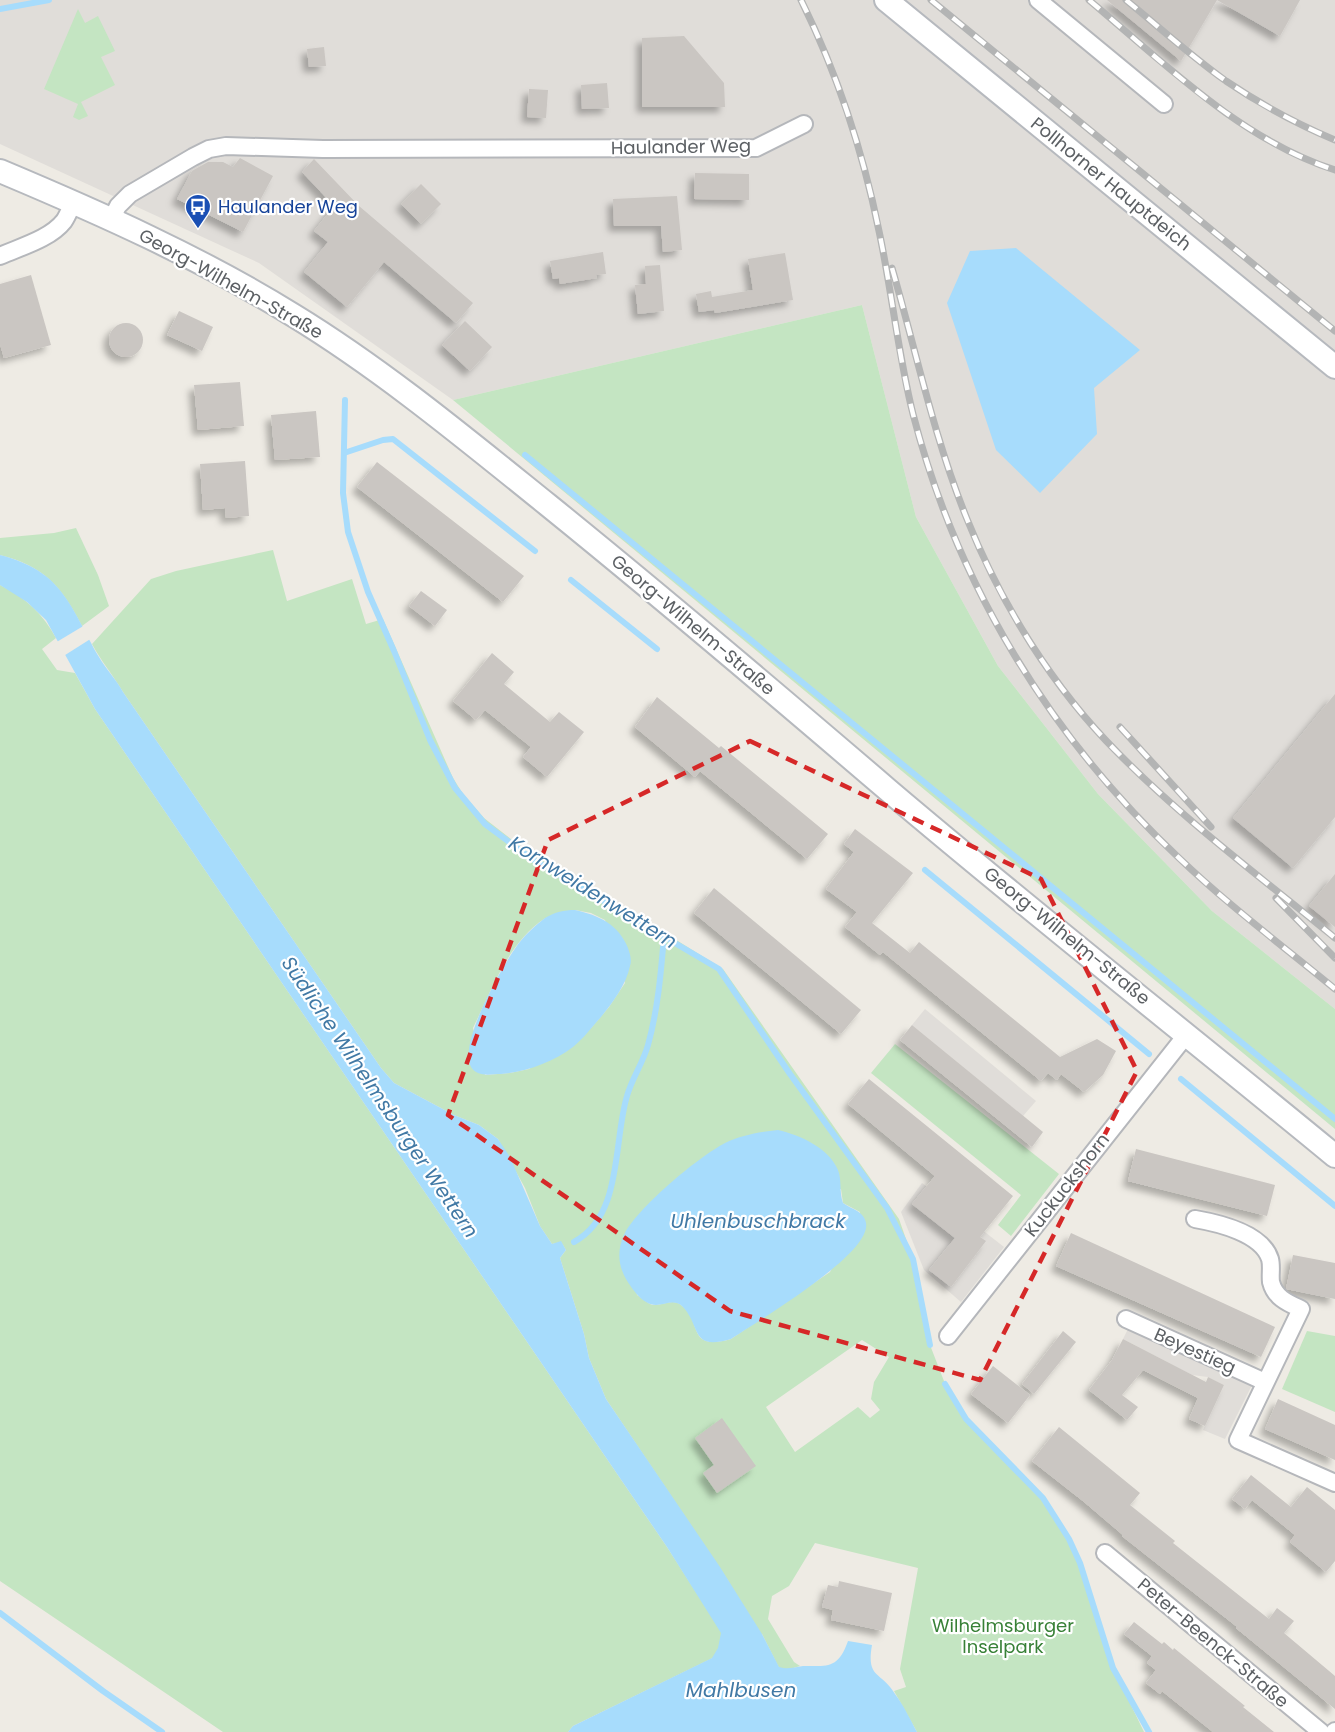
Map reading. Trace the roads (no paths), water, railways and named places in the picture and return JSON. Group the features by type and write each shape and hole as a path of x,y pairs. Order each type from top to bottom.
{"main road":[{"name":"Pollhorner Hauptdeich","path":"886,0 1335,368"},
{"name":"Georg-Wilhelm-Straße","path":"0,171 164,245 292,314 352,354 452,428 590,540 908,807 1335,1156"}],"street":[{"path":"1038,0 1164,104"},
{"name":"Haulander Weg","path":"111,220 118,206 130,194 193,157 209,149 226,146 323,149 756,148 804,124"},
{"path":"0,256 33,242 58,227 67,217 73,203"},
{"name":"Kuckuckshorn","path":"948,1336 1187,1034"},
{"path":"1195,1219 1223,1224 1262,1244 1270,1259 1271,1284 1280,1299 1301,1309 1238,1440 1335,1483"},
{"name":"Beyestieg","path":"1126,1319 1264,1382"},
{"name":"Peter-Beenck-Straße","path":"1105,1553 1321,1732"}],"water":[{"path":"1016,248 1140,350 1094,388 1097,434 1040,493 996,450 947,303 970,251"},
{"path":"0,555 38,571 62,593 102,661 381,1068 394,1083 454,1115 479,1125 498,1139 510,1157 540,1226 552,1244 561,1241 566,1250 560,1258 584,1334 589,1358 606,1399 720,1567 762,1634 779,1667 831,1664 840,1657 848,1641 872,1645 873,1669 890,1687 917,1732 568,1732 573,1726 712,1658 718,1648 721,1633 667,1547 95,709 46,620 27,602 0,585"},
{"path":"575,910 607,922 624,940 631,962 618,993 601,1017 580,1040 557,1057 520,1071 490,1075 478,1073 470,1065 469,1050 473,1031 502,969 519,943 542,921 556,913"},
{"name":"Uhlenbuschbrack","path":"778,1130 813,1144 834,1162 839,1174 843,1203 860,1213 865,1219 863,1236 851,1252 833,1269 786,1303 731,1339 708,1342 698,1334 682,1306 673,1303 651,1304 635,1292 621,1268 619,1252 622,1241 631,1224 654,1198 713,1150 731,1140"}],"waterway":[{"path":"0,9 49,0"},
{"name":"Kornweidenwettern","path":"345,400 343,493 348,532 368,592 430,740 455,788 485,824 532,859 719,969 790,1074 887,1208 913,1259 930,1345"},
{"path":"344,453 393,439 535,551"},
{"path":"525,455 1335,1119"},
{"path":"571,580 657,649"},
{"path":"925,870 1149,1054"},
{"path":"574,1242 590,1230 601,1215 609,1197 627,1096 646,1052 654,1018 664,936"},
{"path":"1181,1079 1335,1206"},
{"name":"Kornweidenwettern","path":"945,1384 966,1419 1043,1498 1069,1539 1080,1563 1113,1668 1149,1732"},
{"path":"0,1613 103,1691 162,1732"}],"railway":[{"path":"801,0 826,56 857,142 884,254 913,414 932,477 955,539 983,598 1014,655 1050,710 1090,762 1133,811 1179,858 1217,892 1335,989"},
{"path":"931,0 1335,331"},
{"path":"1089,0 1204,97 1235,119 1267,140 1300,157 1335,170"},
{"path":"1126,0 1226,81 1279,113 1335,140"},
{"path":"892,268 935,426 955,488 996,582 1031,644 1072,701 1118,753 1170,802 1335,938"},
{"path":"1120,727 1211,827"},
{"path":"1276,898 1335,958"}],"place":[{"name":"Haulander Weg","path":"198,230"}],"water label":[{"name":"Südliche Wilhelmsburger Wettern","path":"380,1097"},
{"name":"Mahlbusen","path":"741,1690"}],"park label":[{"name":"Wilhelmsburger Inselpark","path":"1003,1636"}]}
